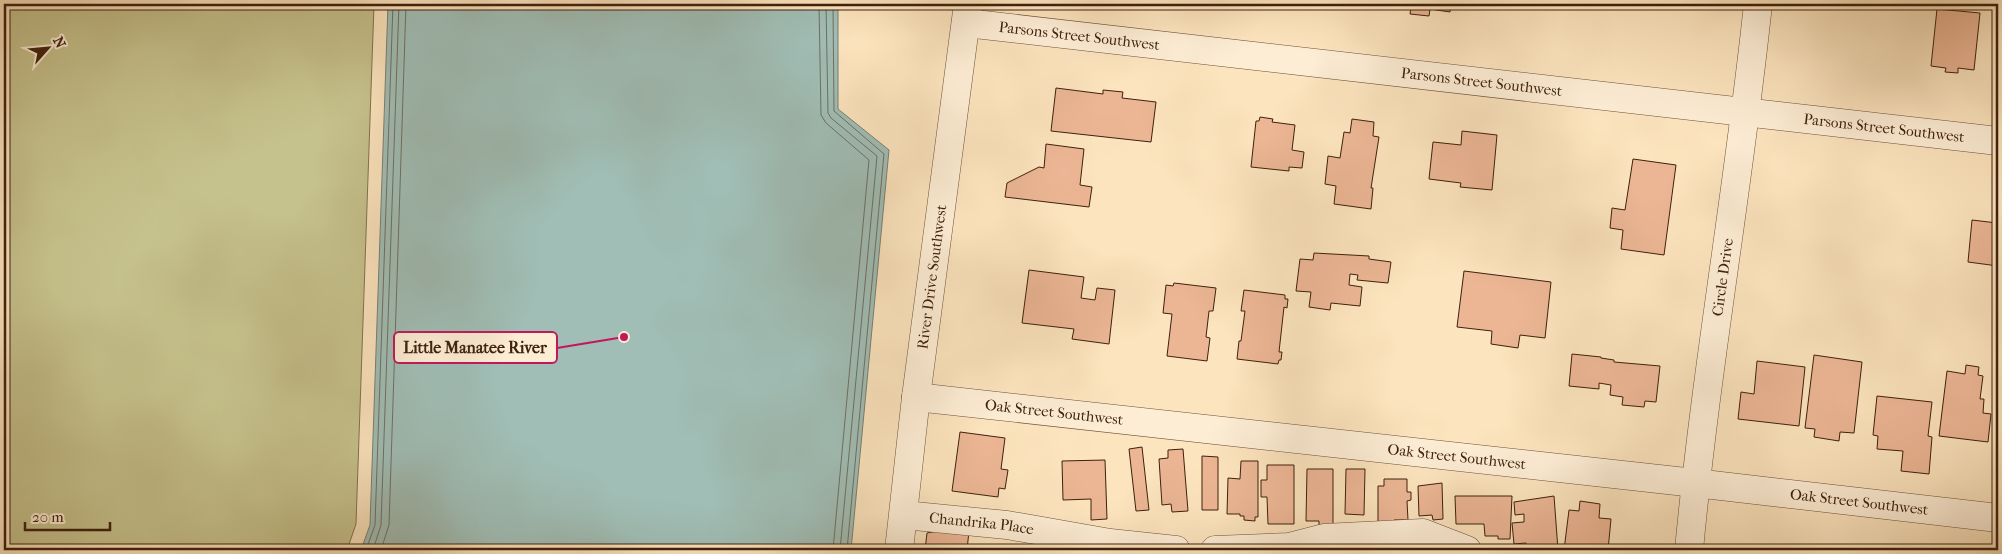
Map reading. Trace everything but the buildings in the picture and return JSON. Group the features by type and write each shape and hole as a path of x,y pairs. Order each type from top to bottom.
{"street":[{"name":"Circle Drive","path":"1689,550 1695,483 1746,113 1758,4"},
{"name":"Parsons Street Southwest","path":"967,14 1746,113 1998,141"},
{"name":"River Drive Southwest","path":"899,550 916,397 967,14"},
{"name":"Oak Street Southwest","path":"916,397 1998,518"},
{"name":"Chandrika Place","path":"904,514 1007,525 1110,543 1176,550"},
{"path":"1215,550 1289,547 1324,538 1422,533 1467,550"}],"shaded area":[{"path":"4,4 374,4 356,524 347,550 4,550"}],"water":[{"path":"388,4 838,4 838,109 889,150 851,550 361,550 370,525"}],"place":[{"name":"Little Manatee River","path":"624,337"}]}
